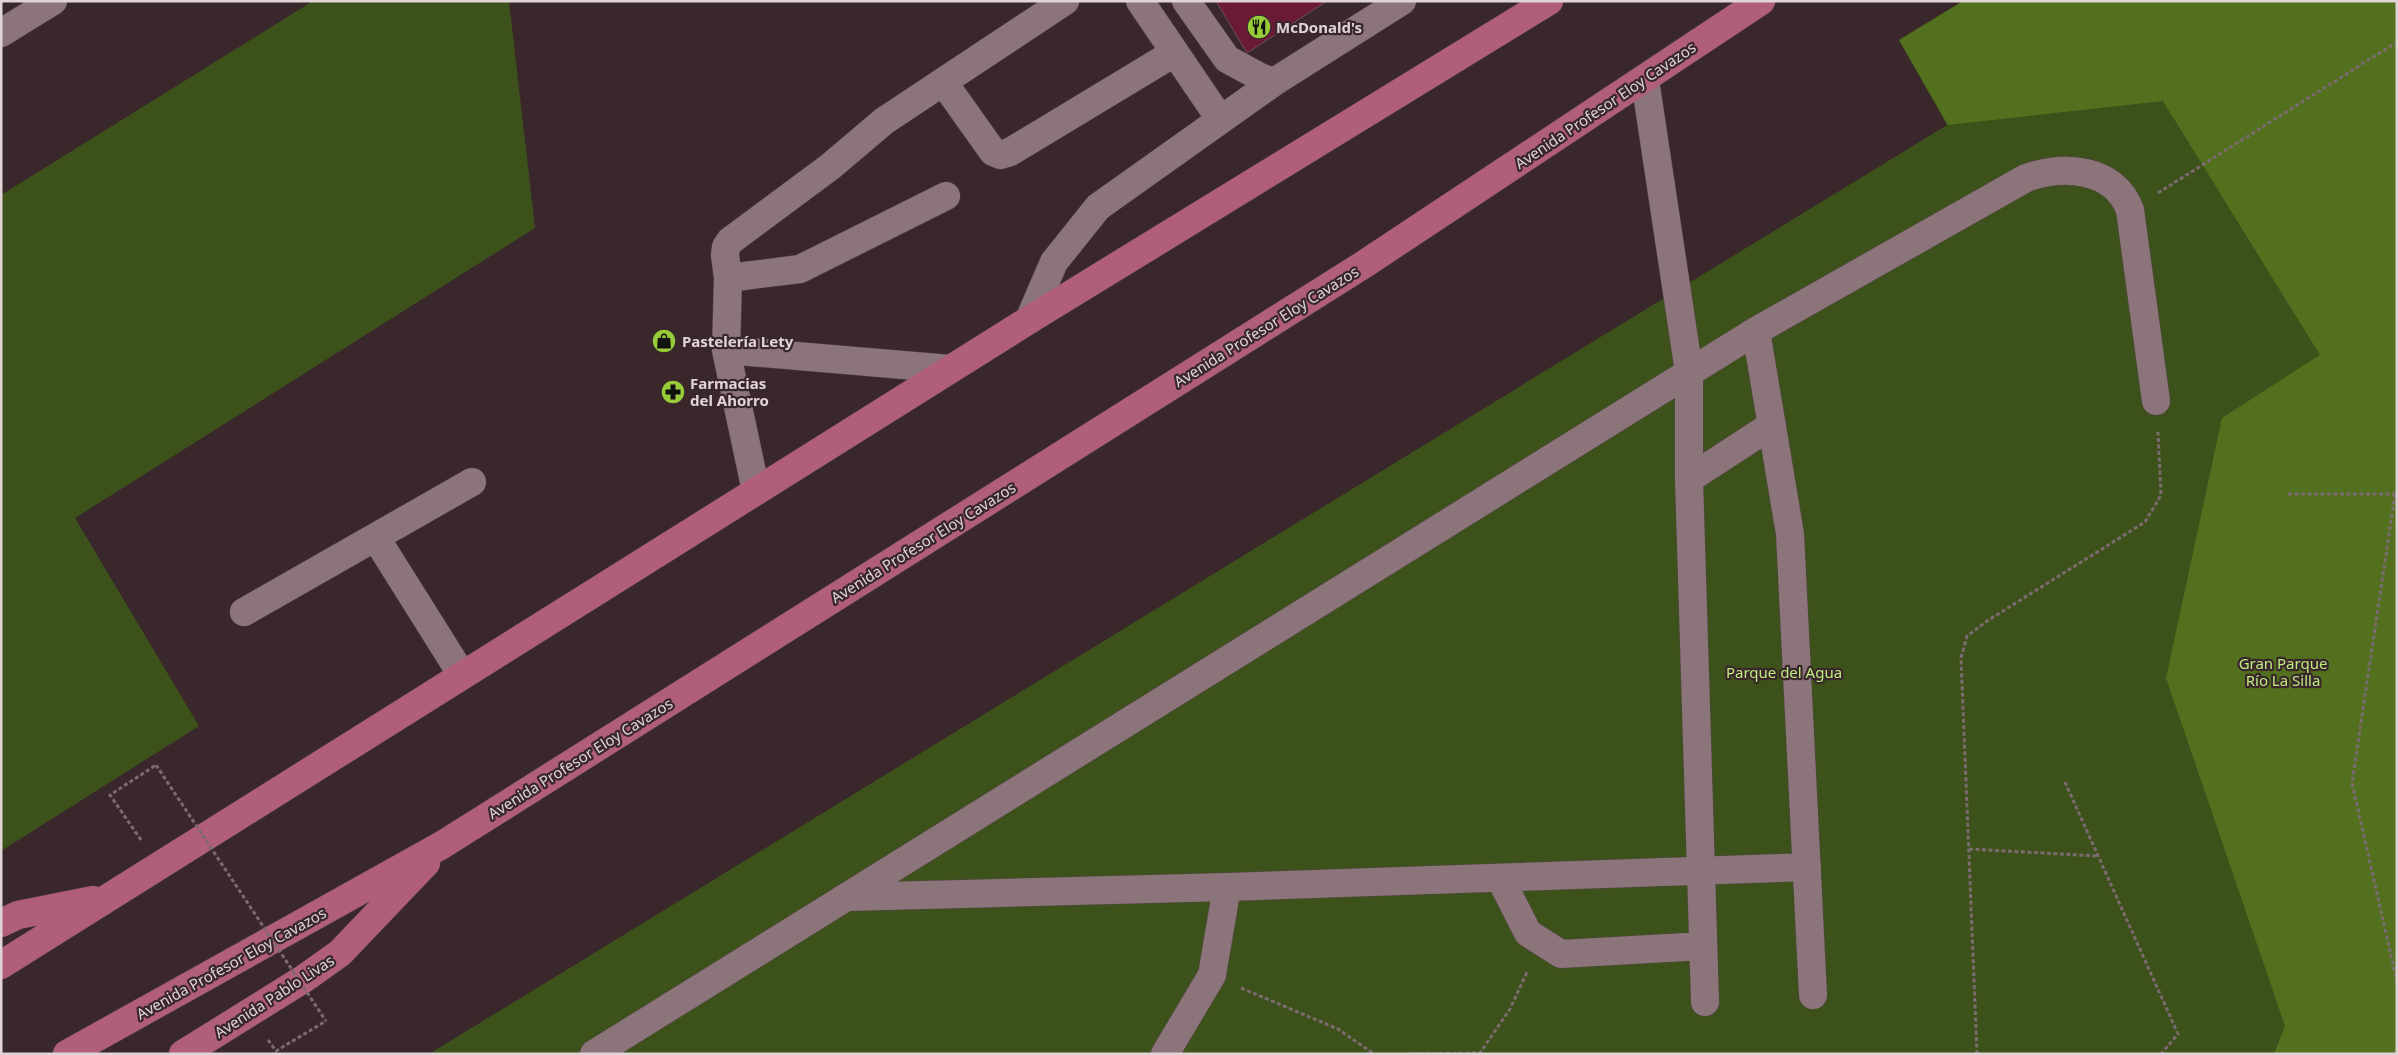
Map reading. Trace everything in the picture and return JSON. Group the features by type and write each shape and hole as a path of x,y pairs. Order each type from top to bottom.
{"main road":[{"path":"1,965 1029,320 1549,1"},
{"name":"Avenida Profesor Eloy Cavazos","path":"68,1054 442,845 1362,266 1645,80 1761,1"},
{"name":"Avenida Pablo Livas","path":"183,1054 305,978 340,952 374,920 442,845"},
{"path":"1,923 18,915 106,898"}],"street":[{"path":"1,33 53,1"},
{"path":"756,491 726,350 728,278 725,255 726,247 730,241 831,166 884,121 1065,1"},
{"path":"1140,1 1220,119"},
{"path":"1186,1 1227,59 1260,77 1274,82"},
{"path":"1029,320 1054,262 1098,207 1274,82 1402,1"},
{"path":"944,83 993,152 1000,156 1010,152 1174,53"},
{"path":"1645,80 1689,372 1689,480 1705,1002"},
{"path":"594,1054 1756,331 2026,178 2042,172 2088,174 2106,180 2121,194 2130,210 2156,401"},
{"path":"728,278 800,269 946,196"},
{"path":"1756,331 1790,534 1813,995"},
{"path":"726,350 950,370"},
{"path":"1689,480 1772,425"},
{"path":"244,612 472,482"},
{"path":"376,538 462,675"},
{"path":"848,897 1227,887 1807,867"},
{"path":"1500,878 1528,933 1561,954 1703,946"},
{"path":"1165,1054 1212,975 1227,887"}],"path":[{"path":"2130,210 2397,42"},
{"path":"1977,1054 1961,658 1967,636 1987,621 2145,522 2161,495 2156,401"},
{"path":"2288,494 2396,493 2352,783 2397,982"},
{"path":"158,866 110,795 156,765 326,1021 276,1051"},
{"path":"2065,782 2178,1034 2161,1054"},
{"path":"1969,849 2098,856"},
{"path":"1407,1054 1480,1054 1510,1009 1542,942"},
{"path":"1212,975 1338,1030 1374,1054"}],"green space":[{"path":"313,1 509,1 535,228 75,518 199,726 1,851 1,195"},
{"name":"Parque del Agua","path":"1963,1 2397,1 2397,1054 429,1054 1947,125 1899,40"},
{"name":"Gran Parque Río La Silla","path":"1963,1 2397,1 2397,1054 2274,1054 2285,1026 2166,678 2222,418 2320,355 2163,101 1948,125 1899,40"}],"building":[{"name":"McDonald's","path":"1216,1 1327,1 1247,53"}],"place":[{"name":"McDonald's","path":"1259,27"},
{"name":"Pastelería Lety","path":"664,341"},
{"name":"Farmacias del Ahorro","path":"673,392"}]}
